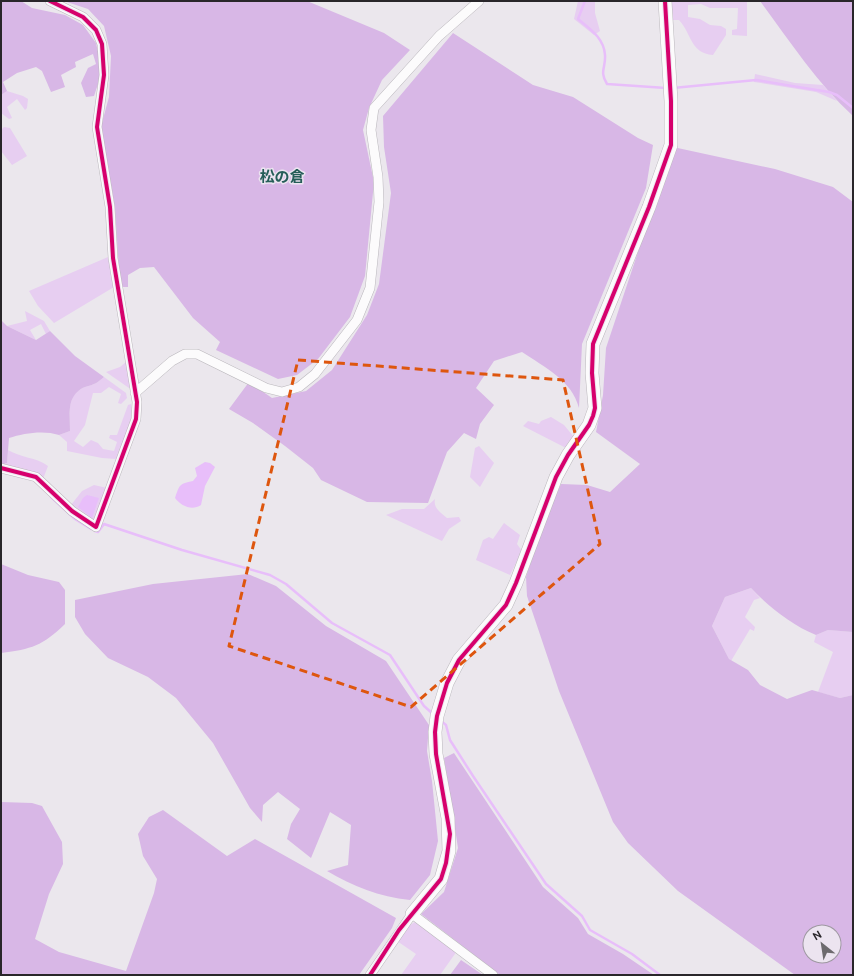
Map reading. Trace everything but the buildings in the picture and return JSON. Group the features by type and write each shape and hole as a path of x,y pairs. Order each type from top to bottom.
{"street":[{"path":"1,468 36,477 72,511 96,527 133,432 136,419 135,394 113,258 110,207 96,127 104,75 102,44 96,30 83,17 50,1"},
{"path":"135,394 172,361 178,357 191,353 207,358 266,388 282,392 299,387 315,374 356,320 370,288 379,202 378,177 371,130 374,108 439,36 479,1"},
{"path":"370,975 412,914 441,879 449,851 448,818 436,754 435,732 437,716 446,683 459,660 506,605 516,583 556,477 593,416 595,408 592,373 593,344 649,207 671,145 672,101 665,1"},
{"path":"412,914 493,975"}],"highlighted area":[{"path":"298,360 563,380 600,544 411,707 229,646"}],"shaded area":[{"path":"1,1 21,1 32,8 65,15 83,25 96,43 100,60 101,75 94,96 86,97 81,83 88,68 96,64 93,54 75,62 76,67 61,75 65,87 51,92 42,71 36,67 17,73 3,82 7,91 1,95"},
{"path":"64,1 307,1 384,33 410,50 382,80 369,108 363,130 374,182 365,276 350,317 318,359 297,375 278,379 216,350 220,342 193,318 154,267 140,268 128,275 128,287 120,287 115,208 101,126 109,97 111,56 104,26 88,9"},
{"path":"578,1 595,1 595,13 600,31 594,35 574,19"},
{"path":"671,1 747,1 747,36 732,35 732,30 737,29 738,8 710,8 701,4 688,5 688,17 700,19 710,25 721,26 726,29 726,35 713,55 700,51 692,42 679,20 672,20"},
{"path":"760,1 853,1 853,116 827,90"},
{"path":"453,33 533,85 573,97 638,138 653,145 646,188 582,344 579,408 575,398 564,382 548,369 522,352 494,361 476,388 494,405 480,424 476,439 464,433 447,452 428,503 367,502 321,480 313,468 285,446 253,423 229,409 249,382 272,398 306,391 332,370 367,315 379,284 391,193 384,147 383,116"},
{"path":"755,74 795,83 823,85 837,101 816,92 754,82"},
{"path":"7,91 28,99 27,108 25,110 17,99 7,107 12,118 9,119 1,113 1,95"},
{"path":"4,127 10,128 27,156 12,165 1,151 1,130"},
{"path":"673,147 775,169 833,187 853,202 853,632 828,630 816,635 781,615 751,588 725,597 712,626 729,659 748,670 760,685 787,699 812,690 840,698 853,695 853,975 795,975 678,891 628,843 613,822 559,691 527,596 526,577 543,525 561,484 587,485 610,492 640,464 596,432 603,395 606,348"},
{"path":"108,257 114,287 54,323 38,306 29,291"},
{"path":"25,311 44,321 50,331 46,334 41,324 30,330 36,340 7,326 27,321"},
{"path":"1,320 7,326 36,340 50,331 75,356 104,377 95,384 79,390 75,395 70,406 70,431 59,435 53,433 34,433 9,438 7,463 1,465"},
{"path":"126,362 131,386 129,388 106,372 120,367"},
{"path":"104,377 126,393 127,398 121,404 118,403 121,394 109,387 101,393 93,393 85,425 74,441 83,447 91,440 98,443 103,449 114,451 117,442 109,438 110,435 117,435 128,405 131,404 131,418 126,441 116,459 102,458 67,451 67,442 59,435 70,431 70,405 75,394 85,387 95,384"},
{"path":"551,417 564,425 574,437 566,448 523,426 528,421 539,424 541,421"},
{"path":"479,446 494,463 480,487 470,477 475,448"},
{"path":"8,450 18,455 39,461 48,466 43,479 2,465 7,463"},
{"path":"205,462 210,463 215,467 205,486 201,505 194,508 187,507 175,498 179,487 182,484 193,481 197,476 195,468"},
{"path":"94,485 107,488 94,519 91,522 71,505 82,491"},
{"path":"87,495 99,498 92,518 78,507 83,498"},
{"path":"435,499 435,505 442,514 447,518 459,517 461,521 449,529 442,541 386,515 402,509 424,509"},
{"path":"504,523 520,535 517,544 522,551 510,575 476,560 483,540 489,537 493,539"},
{"path":"1,564 28,575 59,582 65,590 65,624 43,642 29,648 1,653"},
{"path":"248,574 276,586 326,626 386,661 429,725 427,751 432,781 438,841 430,875 410,900 399,899 367,890 327,871 348,865 351,825 330,812 311,858 287,839 291,824 300,809 278,792 263,805 262,822 250,808 213,743 176,698 148,677 108,658 85,634 75,617 75,600 153,584"},
{"path":"751,588 760,598 754,600 745,617 755,627 754,631 750,629 731,661 712,626 725,597"},
{"path":"828,630 853,632 853,695 840,698 818,692 833,652 814,642 816,635"},
{"path":"454,753 543,887 578,918 588,934 623,954 654,975 500,975 421,914 444,892 458,848 444,758"},
{"path":"1,802 32,803 42,806 62,842 63,864 49,894 35,939 59,952 126,971 154,893 157,879 143,856 138,834 149,817 163,810 227,856 255,839 396,918 392,928 359,975 1,975"},
{"path":"418,921 457,951 440,975 401,975 416,954 397,941 409,926"},
{"path":"461,960 483,975 450,975"}],"waterway":[{"path":"585,1 578,19 596,34 602,44 605,55 603,76 607,84 666,88"},
{"path":"673,88 756,80 829,92 837,95 853,108"},
{"path":"51,497 75,519 91,529"},
{"path":"95,531 98,532 104,524 182,550 270,575 286,584 332,623 390,655 424,706 433,714"},
{"path":"441,721 446,725 450,740 473,776 546,884 582,916 590,930 632,954 660,975"}],"cycle path":[{"path":"1,468 36,477 72,511 96,527 136,419 137,402 113,258 110,207 97,127 104,75 102,44 96,30 83,17 50,1"},
{"path":"370,975 399,930 441,879 446,863 450,834 436,754 435,732 437,716 447,683 459,660 506,605 516,583 556,477 568,455 589,425 593,416 595,408 592,373 593,344 649,207 671,145 671,101 665,1"}],"district":[{"name":"松の倉","path":"282,176"}]}
